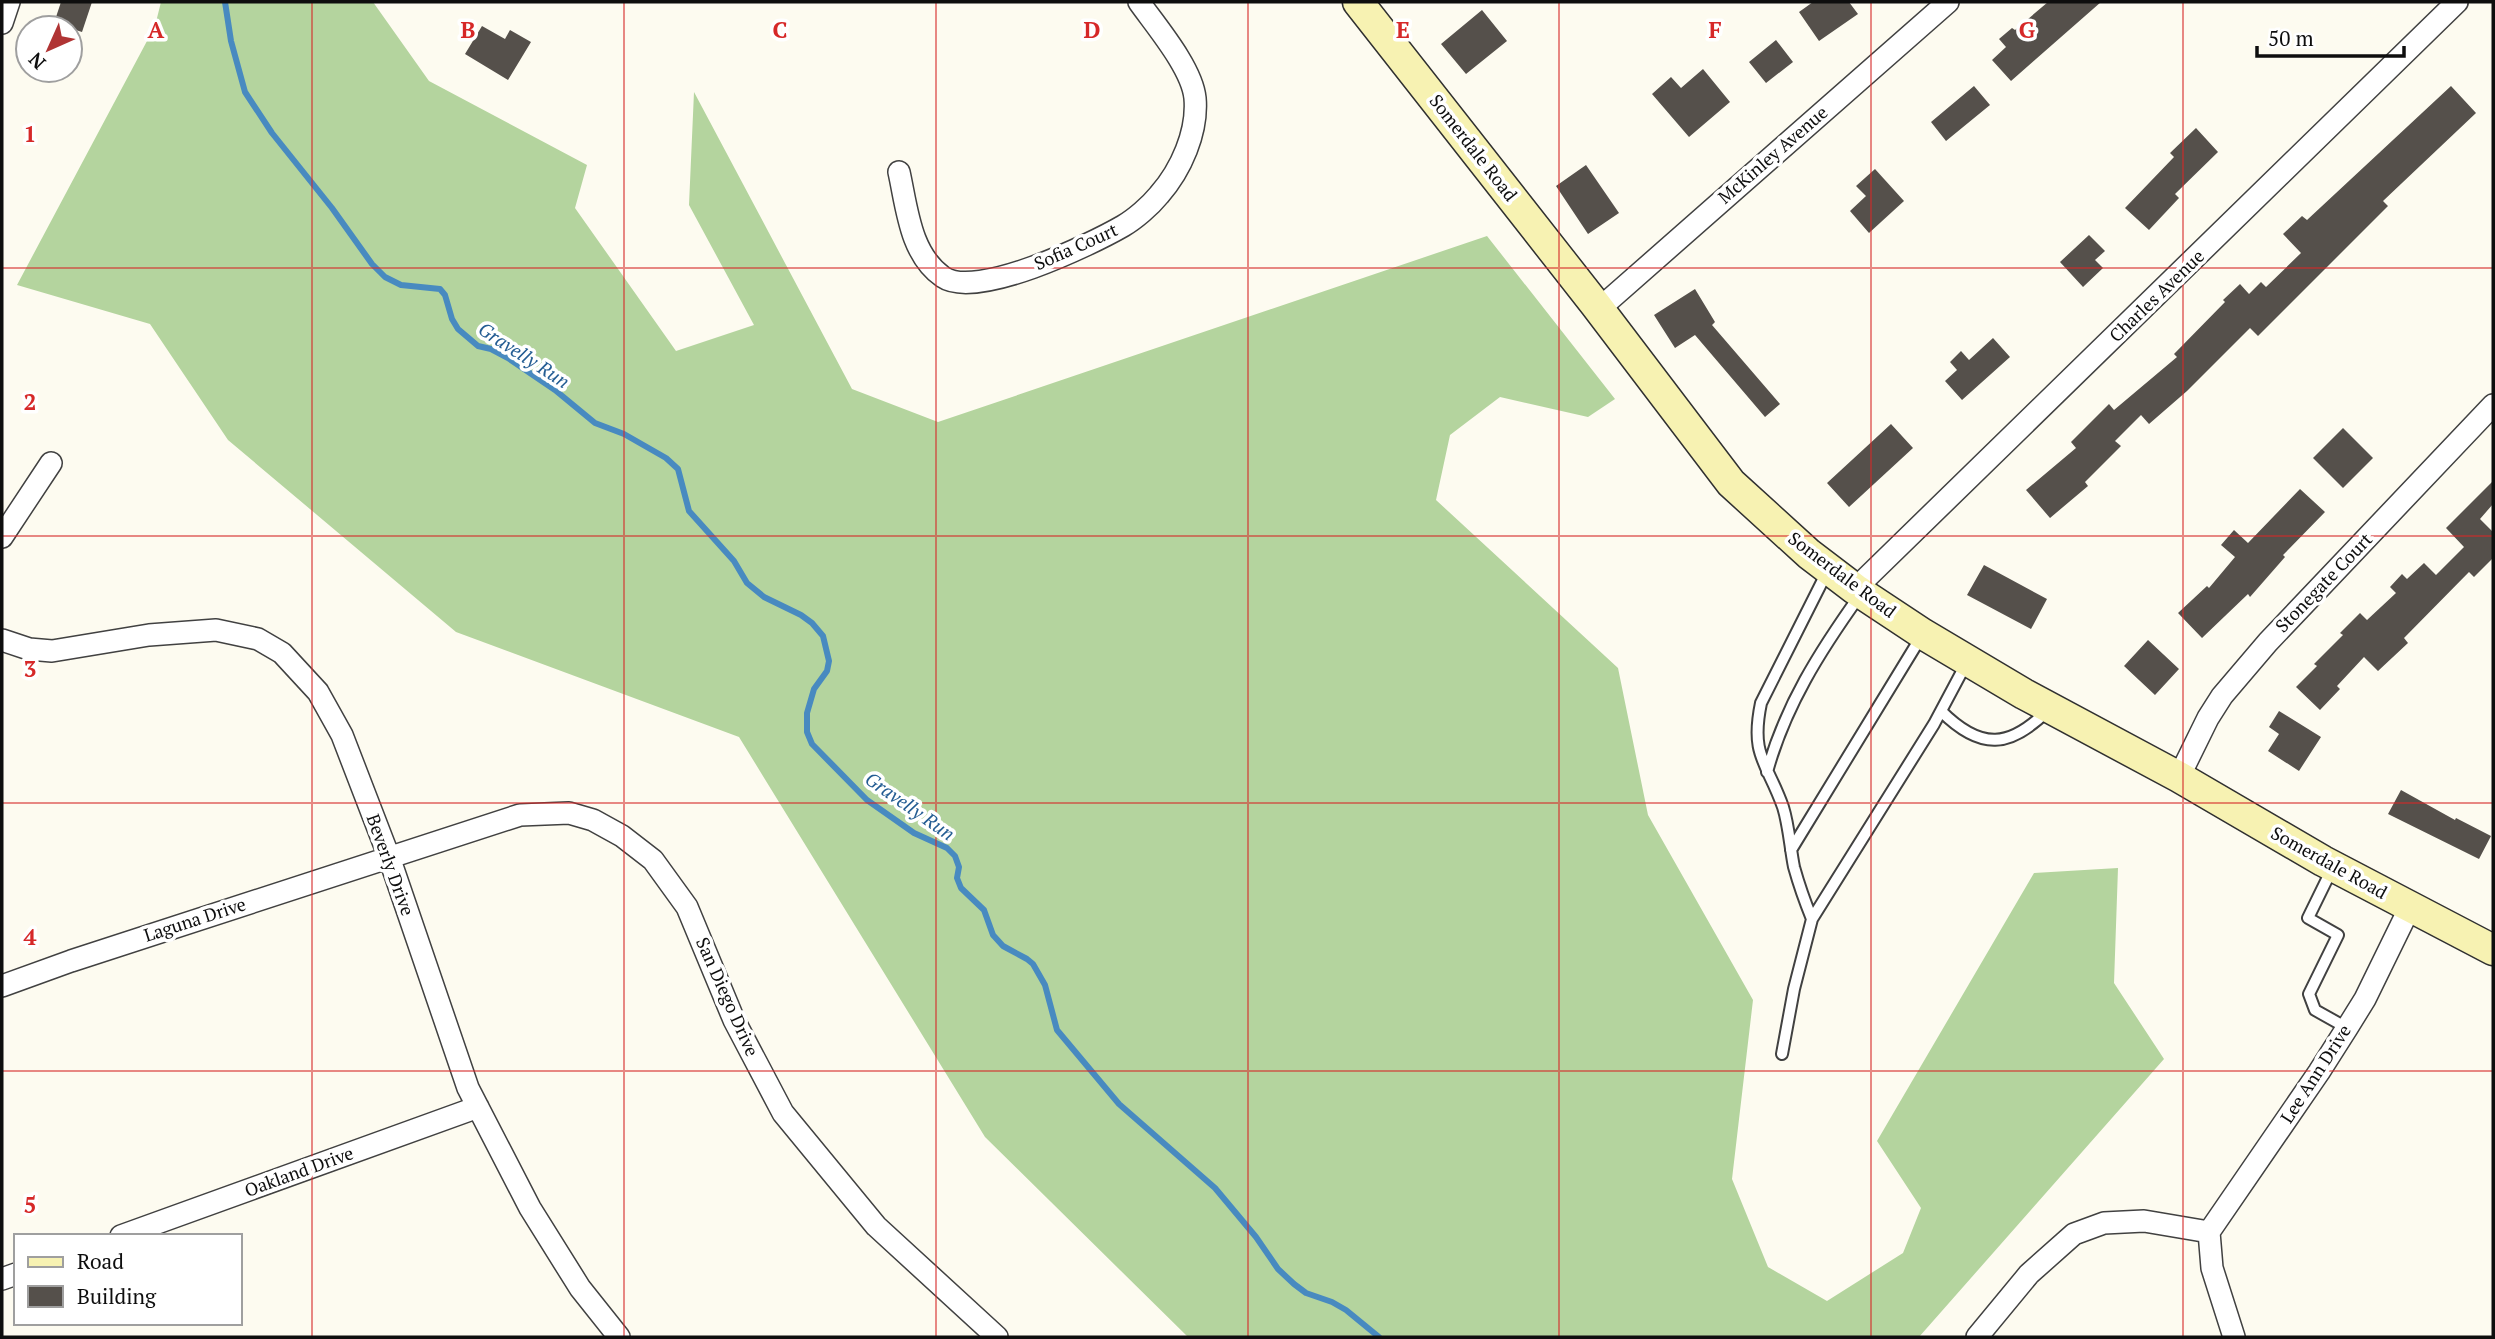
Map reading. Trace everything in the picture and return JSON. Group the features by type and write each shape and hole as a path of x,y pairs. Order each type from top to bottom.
{"main road":[{"name":"Somerdale Road","path":"1358,2 1599,309 1731,484 1829,569 1923,634 2050,708 2179,777 2333,866 2493,950"}],"street":[{"path":"2,23 9,2"},
{"name":"McKinley Avenue","path":"1599,309 1948,2"},
{"name":"Charles Avenue","path":"1858,591 2457,2"},
{"name":"Sofia Court","path":"899,172 911,230 923,257 945,278 968,285 1005,278 1125,226 1158,196 1179,168 1191,133 1195,97 1182,64 1144,8"},
{"name":"Stonegate Court","path":"2179,777 2222,696 2260,651 2493,405"},
{"path":"2,537 51,463"},
{"name":"Beverly Drive","path":"2,640 29,649 52,651 149,635 216,630 258,639 282,653 318,692 342,735 389,857 468,1088 530,1208 580,1288 619,1337"},
{"name":"San Diego Drive","path":"389,857 520,815 569,813 593,820 622,836 653,860 687,907 734,1020 783,1113 876,1226 997,1337"},
{"name":"Laguna Drive","path":"2,986 389,857"},
{"name":"Lee Ann Drive","path":"2209,1232 2319,1072 2365,999 2410,907"},
{"name":"Oakland Drive","path":"127,1234 478,1107"},
{"path":"1977,1337 2029,1274 2074,1234 2104,1223 2144,1221 2209,1232 2212,1268 2234,1337"}],"lane":[{"path":"1812,919 1799,884 1784,809 1767,773 1756,739 1761,703 1829,569"},
{"path":"1767,773 1779,734 1795,697 1858,591"},
{"path":"1791,850 1923,634"},
{"path":"1782,1054 1794,989 1812,919 1941,711 1969,660"},
{"path":"1941,711 1959,726 1976,735 2000,741 2022,733 2050,708"},
{"path":"2333,866 2308,918 2338,935 2309,994 2315,1010 2347,1028"}],"green space":[{"path":"161,2 373,2 429,81 587,165 575,208 676,351 754,325 689,205 694,92 852,389 938,422 1487,236 1615,399 1588,417 1500,397 1450,435 1436,500 1618,668 1648,815 1753,1000 1732,1179 1768,1267 1827,1301 1903,1253 1921,1208 1877,1141 2034,873 2118,868 2114,983 2164,1059 1919,1337 1188,1337 985,1137 739,737 456,632 228,440 150,324 17,285 155,26"}],"building":[{"path":"61,2 92,2 84,26 84,14 57,14"},
{"path":"1813,2 1849,2 1858,14 1819,41 1799,12"},
{"path":"2048,2 2101,2 2011,81 1992,60 2006,47 1999,39 2012,28 2015,30"},
{"path":"1482,10 1507,41 1466,74 1441,44"},
{"path":"482,26 505,39 510,30 531,42 508,80 465,54"},
{"path":"1776,40 1793,62 1766,83 1749,62"},
{"path":"1703,69 1730,102 1689,137 1652,94 1671,77 1681,88"},
{"path":"1974,86 1990,105 1946,141 1931,122"},
{"path":"2451,86 2476,113 2383,201 2388,206 2258,336 2250,328 2187,391 2149,424 2141,415 2115,441 2121,446 2085,482 2088,486 2050,518 2026,490 2076,448 2071,442 2109,404 2114,410 2177,357 2174,354 2240,284 2249,294 2261,282 2266,287 2301,253 2283,234 2302,216 2307,220"},
{"path":"2196,128 2218,152 2175,194 2179,198 2149,230 2125,208 2174,157 2170,153"},
{"path":"1586,165 1619,213 1588,234 1556,186"},
{"path":"1875,169 1904,201 1869,233 1850,211 1866,196 1856,186"},
{"path":"2089,235 2105,251 2095,260 2103,268 2083,287 2060,262"},
{"path":"1695,289 1715,322 1712,325 1780,404 1765,417 1695,335 1675,348 1654,315"},
{"path":"1993,338 2010,357 1962,400 1945,381 1957,370 1950,362 1961,351 1969,360"},
{"path":"1891,424 1913,448 1849,507 1827,483"},
{"path":"2343,428 2373,458 2343,488 2313,458"},
{"path":"2493,481 2493,504 2480,519 2493,532 2493,558 2474,577 2469,572 2404,638 2408,643 2378,671 2364,657 2337,686 2340,689 2320,710 2296,687 2317,666 2314,664 2343,635 2340,633 2360,613 2367,620 2396,593 2390,587 2402,574 2407,579 2424,563 2436,575 2464,547 2446,528"},
{"path":"2300,489 2325,512 2283,555 2285,557 2250,597 2248,594 2202,638 2178,613 2207,586 2209,588 2235,557 2221,545 2234,530 2248,543"},
{"path":"1984,565 2047,599 2031,629 1967,595"},
{"path":"2148,640 2179,669 2155,695 2124,666"},
{"path":"2279,711 2321,737 2299,771 2268,751 2279,734 2269,727"},
{"path":"2401,790 2455,820 2456,818 2491,836 2479,859 2388,814"}],"waterway":[{"name":"Gravelly Run","path":"225,2 231,41 245,92 272,133 332,208 372,264 385,277 401,285 440,289 458,329 478,346 508,358 555,390 595,423 624,434 666,458 678,469 689,511 734,561 747,583 764,597 801,615 823,636 829,661 827,671 814,689 807,713 807,732 812,744 867,800 914,833 947,848 955,856 961,888 984,910 993,935 1003,946 1033,964 1045,985 1057,1030 1119,1104 1215,1188 1256,1237 1278,1269 1294,1284 1306,1293 1346,1310 1379,1337"}]}
